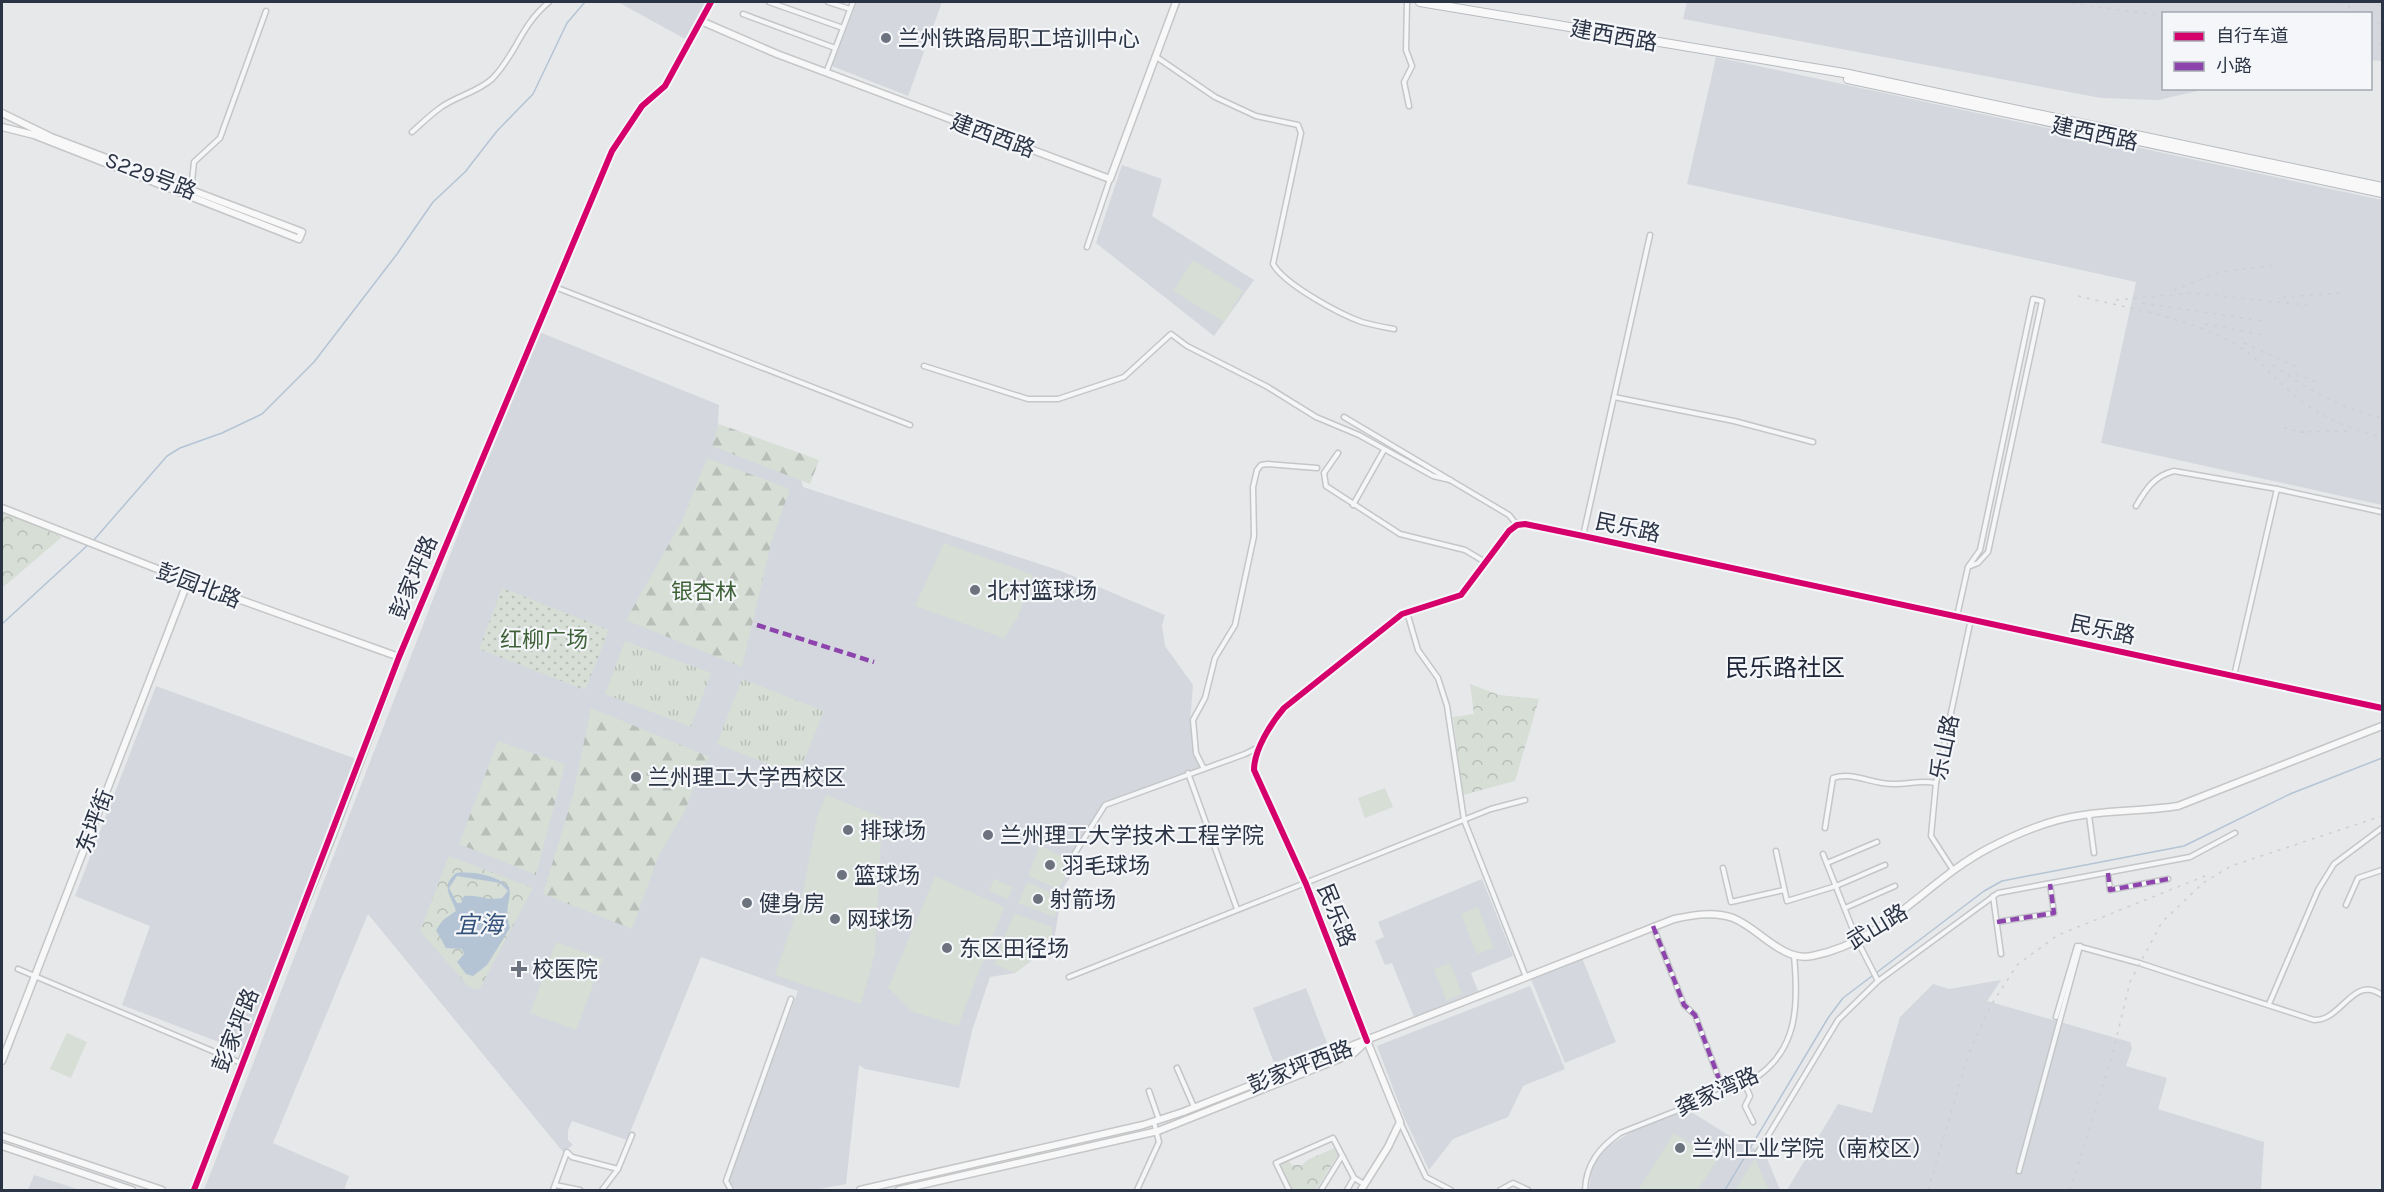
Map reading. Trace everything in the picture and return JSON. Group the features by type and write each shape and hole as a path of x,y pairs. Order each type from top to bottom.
{"highway":[{"name":"建西西路","path":"1420,2 1809,68 2382,187"},
{"name":"建西西路","path":"1809,68 1938,100 2382,194"}],"street":[{"path":"412,132 441,107 473,92 491,79 506,62 525,26 549,2"},
{"name":"彭家坪路","path":"194,1191 241,1063 333,835 399,657 612,151 642,106 665,86 711,2"},
{"path":"769,2 843,28"},
{"path":"828,2 850,9"},
{"path":"826,73 853,2"},
{"path":"1087,247 1176,2"},
{"path":"1407,2 1406,50 1412,66 1404,82 1409,106"},
{"path":"191,193 194,162 220,138 266,11"},
{"path":"743,14 835,48"},
{"name":"建西西路","path":"701,21 826,73 1110,179"},
{"path":"1155,56 1215,97 1256,116 1298,125 1301,133 1273,264 1282,276 1328,304 1362,322 1394,329"},
{"name":"S229号路","path":"2,113 51,137 191,193 300,239 302,232 191,193 33,135 2,127"},
{"path":"1584,536 1650,235"},
{"path":"555,287 776,375 910,425"},
{"path":"1957,616 1968,567 1980,550 2033,298 2042,301 1988,552 1986,558 1968,567"},
{"path":"924,366 1028,399 1058,399 1124,377 1171,334 1187,346 1266,386 1316,417 1359,435 1432,476 1450,480"},
{"path":"1614,397 1734,421 1813,442"},
{"path":"2008,414 2017,415"},
{"path":"1344,417 1509,515 1517,525"},
{"path":"1353,505 1384,450"},
{"path":"1338,453 1324,473 1326,486 1400,534 1465,550 1485,562"},
{"path":"1203,767 1196,753 1193,720 1205,698 1215,658 1235,625 1254,536 1253,487 1257,470 1261,465 1268,464 1317,468"},
{"path":"2136,506 2151,482 2162,474 2174,471 2277,489 2382,512"},
{"path":"2234,676 2277,489"},
{"name":"彭园北路","path":"2,508 188,581 399,657"},
{"name":"民乐路","path":"1367,1041 1306,884 1254,770 1254,761 1276,717 1284,708 1407,612 1461,595 1485,562 1517,525 1525,524 1584,536 2382,708"},
{"name":"东坪街","path":"2,1061 33,976 188,581"},
{"path":"1407,612 1415,643 1438,678 1447,706 1464,820 1526,977"},
{"name":"乐山路","path":"1953,870 1931,836 1936,783 1971,619"},
{"name":"武山路","path":"1794,956 1809,957 1827,953 1857,940 1894,919 1953,870 1990,847 2044,824 2089,814 2155,810 2178,806 2382,726"},
{"path":"1075,853 1105,805 1203,767 1245,754 1261,746"},
{"path":"1188,773 1237,909"},
{"path":"1825,828 1833,778 1842,775 1892,784 1912,781 1936,783"},
{"path":"1069,977 1491,809 1524,800"},
{"path":"2089,814 2094,853"},
{"path":"2269,1004 2313,900 2334,864 2382,828"},
{"path":"1757,1154 1838,1020 1877,980 1993,896 1998,893 2190,857 2235,834"},
{"path":"1827,863 1877,842"},
{"path":"1776,851 1787,901 1836,886 1885,865"},
{"path":"1823,854 1868,966 1877,980"},
{"path":"1723,868 1731,902 1784,890"},
{"path":"2346,905 2358,878 2382,870"},
{"path":"2108,873 2110,890 2168,879"},
{"path":"1997,922 2054,913 2050,884"},
{"path":"1845,908 1894,886"},
{"path":"1993,896 2001,954"},
{"path":"1451,1191 1426,1177 1400,1122 1367,1041 1653,926 1689,916 1725,916 1748,926 1794,956"},
{"path":"1653,926 1684,1005 1695,1015 1724,1092"},
{"path":"2056,1017 2077,945 2269,1004 2307,1018 2320,1020 2328,1018 2351,996 2362,990 2373,990 2382,996"},
{"path":"2019,1171 2080,946"},
{"name":"龚家湾路","path":"1586,1191 1591,1162 1608,1142 1638,1125 1761,1076 1779,1056 1796,1014 1794,956"},
{"path":"18,969 241,1063"},
{"path":"731,1191 726,1181 791,999"},
{"name":"彭家坪西路","path":"860,1191 1157,1120 1367,1041"},
{"name":"彭家坪西路","path":"899,1191 1158,1131 1354,1053 1367,1041"},
{"path":"1177,1068 1194,1108"},
{"path":"1745,1084 1750,1096 1745,1106 1754,1122"},
{"path":"1137,1191 1159,1142 1157,1120 1149,1091"},
{"path":"1289,1191 1276,1163 1333,1138 1354,1178 1363,1187 1399,1129 1400,1122"},
{"path":"602,1191 618,1169 632,1135"},
{"path":"2,1136 162,1191"},
{"path":"2,1146 132,1191"},
{"path":"553,1191 567,1152 572,1157 618,1169"},
{"path":"1321,1191 1342,1155"},
{"path":"1347,1191 1354,1178"},
{"path":"1500,1191 1513,1183 1528,1191"},
{"path":"555,1185 580,1191"}],"shaded area":[{"path":"618,2 706,2 687,40"},
{"name":"兰州铁路局职工培训中心","path":"857,2 942,2 908,96 832,66"},
{"path":"1687,2 2382,2 2382,61 2372,60 2372,12 2162,12 2162,90 2197,91 2159,100 2101,98 1683,19"},
{"path":"1716,57 2382,200 2382,505 2101,443 2136,282 1687,184"},
{"path":"1122,165 1162,179 1152,216 1254,280 1214,336 1096,243"},
{"name":"兰州理工大学西校区","path":"537,331 719,405 717,445 801,479 803,487 1061,571 1165,615 1162,625 1165,646 1193,685 1190,723 1197,750 1205,765 1111,802 1070,860 1073,873 1063,888 1053,945 1015,973 990,977 972,1031 959,1088 865,1069 859,1065 846,1184 814,1190 736,1190 728,1179 798,991 701,957 627,1140 572,1121 568,1130 568,1140 573,1145 563,1152 368,914 273,1143 349,1176 344,1190 204,1190"},
{"path":"156,686 359,760 245,1052 122,1005 150,926 75,896"},
{"path":"1482,879 1513,956 1471,973 1478,991 1414,1017 1392,963 1385,965 1375,941 1384,937 1378,922"},
{"path":"1582,958 1616,1042 1565,1063 1531,979"},
{"path":"2001,980 1987,1001 2130,1042 2132,1048 2126,1066 2167,1078 2158,1109 2264,1142 2261,1190 1787,1190 1838,1104 1872,1113 1900,1017 1933,984 1949,989"},
{"path":"1530,986 1565,1069 1523,1086 1508,1117 1453,1139 1429,1170 1404,1117 1377,1046"},
{"path":"1306,988 1327,1043 1274,1063 1253,1008"},
{"name":"兰州工业学院（南校区）","path":"1688,1110 1746,1146 1764,1151 1780,1190 1589,1190 1592,1166 1608,1146 1636,1129"},
{"path":"34,1175 80,1190 28,1190"}],"green space":[{"path":"1193,260 1243,291 1224,322 1173,291"},
{"path":"719,424 819,460 810,484 712,446"},
{"name":"银杏林","path":"707,458 790,489 772,540 742,667 626,620 683,519"},
{"path":"2,511 62,537 2,588"},
{"name":"北村篮球场","path":"944,543 1033,575 1017,619 1004,638 915,606"},
{"name":"红柳广场","path":"502,588 609,630 585,690 479,649"},
{"path":"625,641 711,673 691,727 605,694"},
{"path":"742,679 824,711 798,776 717,744"},
{"path":"1470,684 1499,695 1539,699 1515,781 1463,795 1453,717 1474,714"},
{"path":"591,708 710,757 700,770 685,811 658,857 632,929 543,894 573,795"},
{"path":"498,741 565,764 536,875 459,844"},
{"path":"1385,788 1393,807 1365,818 1358,798"},
{"path":"826,795 882,817 875,953 861,1004 775,975 803,892 817,817"},
{"name":"羽毛球场","path":"1040,845 1064,858 1069,872 1058,889 1028,876"},
{"path":"449,856 533,888 479,990 469,987 420,931"},
{"name":"东区田径场","path":"935,876 1004,907 958,1026 913,1012 888,988"},
{"path":"994,879 1013,887 1008,899 989,891"},
{"name":"射箭场","path":"1027,882 1058,896 1055,917 1018,903"},
{"path":"1478,907 1494,948 1477,954 1461,914"},
{"path":"1014,913 1052,927 1052,943 1015,973 994,964"},
{"path":"556,942 603,959 576,1030 530,1013"},
{"path":"1450,963 1462,994 1446,1000 1434,969"},
{"path":"67,1033 87,1042 71,1078 50,1069"},
{"path":"1674,1133 1717,1160 1698,1190 1638,1190"},
{"path":"1335,1148 1338,1155 1316,1190 1291,1190 1279,1165 1288,1160 1292,1165 1302,1165 1309,1159"},
{"path":"1755,1159 1769,1190 1735,1190"}],"water":[{"name":"宜海","path":"456,873 477,873 498,879 509,887 507,915 510,928 487,965 473,976 466,974 457,962 464,954 462,949 446,948 436,930 443,920 456,911 448,891 451,878","holes":["457,876 500,883 508,891 502,898 464,896 461,903 457,903 449,888"]}],"waterway":[{"path":"93,541 167,456 180,448 222,433 262,414 314,362 397,254 433,202 465,172 497,131 533,94 567,23 585,2"},
{"path":"2,624 89,544"},
{"path":"1876,973 1984,891 2002,881 2184,846 2290,794 2382,758"},
{"path":"1725,1190 1828,1018 1843,998 1872,976"}],"railway":[{"path":"2063,2 2162,16"},
{"path":"2340,2 2358,12"},
{"path":"2369,2 2382,6"},
{"path":"2372,19 2382,25"},
{"path":"2372,42 2382,44"},
{"path":"2174,290 2221,272 2275,265"},
{"path":"2116,300 2192,293 2314,306"},
{"path":"2283,297 2343,293"},
{"path":"2078,296 2159,315 2218,335 2251,355 2288,390 2321,414 2356,430 2382,437"},
{"path":"2142,303 2264,321"},
{"path":"2205,324 2264,335"},
{"path":"2244,343 2299,368"},
{"path":"2273,365 2325,397 2352,409 2382,418"},
{"path":"2296,374 2322,384"},
{"path":"2284,428 2307,433"},
{"path":"2299,432 2349,431"},
{"path":"2070,1190 2111,1060 2130,982 2162,922 2203,883 2231,866 2382,816"},
{"path":"1928,1190 1969,1053 1990,1007 2017,965 2058,935 2205,876"}],"marked path":[{"path":"757,625 874,662"},
{"path":"2108,873 2110,890 2168,879"},
{"path":"1997,922 2054,913 2050,884"},
{"path":"1653,926 1684,1005 1695,1015 1724,1092"}],"cycle path":[{"path":"194,1190 399,657 612,151 642,106 665,86 711,2"},
{"path":"1367,1041 1306,884 1254,770 1257,754 1269,729 1284,708 1402,614 1461,595 1509,531 1517,525 1525,524 1583,536 2382,708"}],"place":[{"name":"兰州铁路局职工培训中心","path":"886,38"},
{"name":"北村篮球场","path":"975,590"},
{"name":"兰州理工大学西校区","path":"636,777"},
{"name":"排球场","path":"848,830"},
{"name":"兰州理工大学技术工程学院","path":"988,835"},
{"name":"羽毛球场","path":"1050,865"},
{"name":"篮球场","path":"842,875"},
{"name":"射箭场","path":"1038,899"},
{"name":"健身房","path":"747,903"},
{"name":"网球场","path":"835,919"},
{"name":"东区田径场","path":"947,948"},
{"name":"校医院","path":"519,969"},
{"name":"兰州工业学院（南校区）","path":"1680,1148"}],"district":[{"name":"民乐路社区","path":"1785,668"}]}
